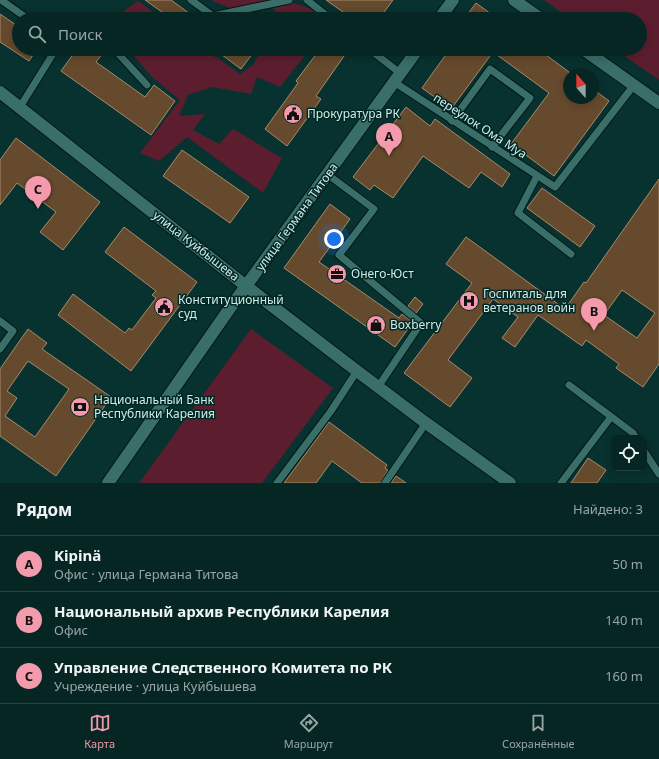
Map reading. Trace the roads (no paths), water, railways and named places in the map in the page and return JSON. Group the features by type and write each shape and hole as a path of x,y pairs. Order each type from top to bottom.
{"street":[{"path":"445,12 453,0"},
{"path":"514,0 531,12"},
{"name":"улица Германа Титова","path":"108,483 225,314 413,56"},
{"path":"593,56 659,103"},
{"name":"улица Куйбышева","path":"0,92 246,286 426,423 510,483"}],"lane":[{"path":"0,0 18,12"},
{"path":"191,0 208,12"},
{"path":"232,12 289,0"},
{"path":"307,0 322,12"},
{"path":"20,107 52,56"},
{"path":"120,56 147,85"},
{"name":"переулок Ома Муа","path":"376,56 397,77 452,121 555,187 634,85"},
{"path":"452,121 490,69 530,98 492,147"},
{"path":"327,174 374,209 339,256 421,323 378,386"},
{"path":"537,176 518,213 571,254"},
{"path":"0,321 13,331 0,349"},
{"path":"277,483 331,411 357,371"},
{"path":"569,385 634,435"},
{"path":"561,483 611,417"},
{"path":"385,483 426,423"},
{"path":"647,456 659,474"}],"place":[{"name":"Прокуратура РК","path":"293,114"},
{"name":"Kipinä","path":"389,156"},
{"name":"Управление Следственного Комитета по РК","path":"38,209"},
{"name":"Онего-Юст","path":"337,274"},
{"name":"Госпиталь для ветеранов войн","path":"469,301"},
{"name":"Конституционный суд","path":"164,307"},
{"name":"Boxberry","path":"376,325"},
{"name":"Национальный архив Республики Карелия","path":"594,331"},
{"name":"Национальный Банк Республики Карелия","path":"80,407"}]}
